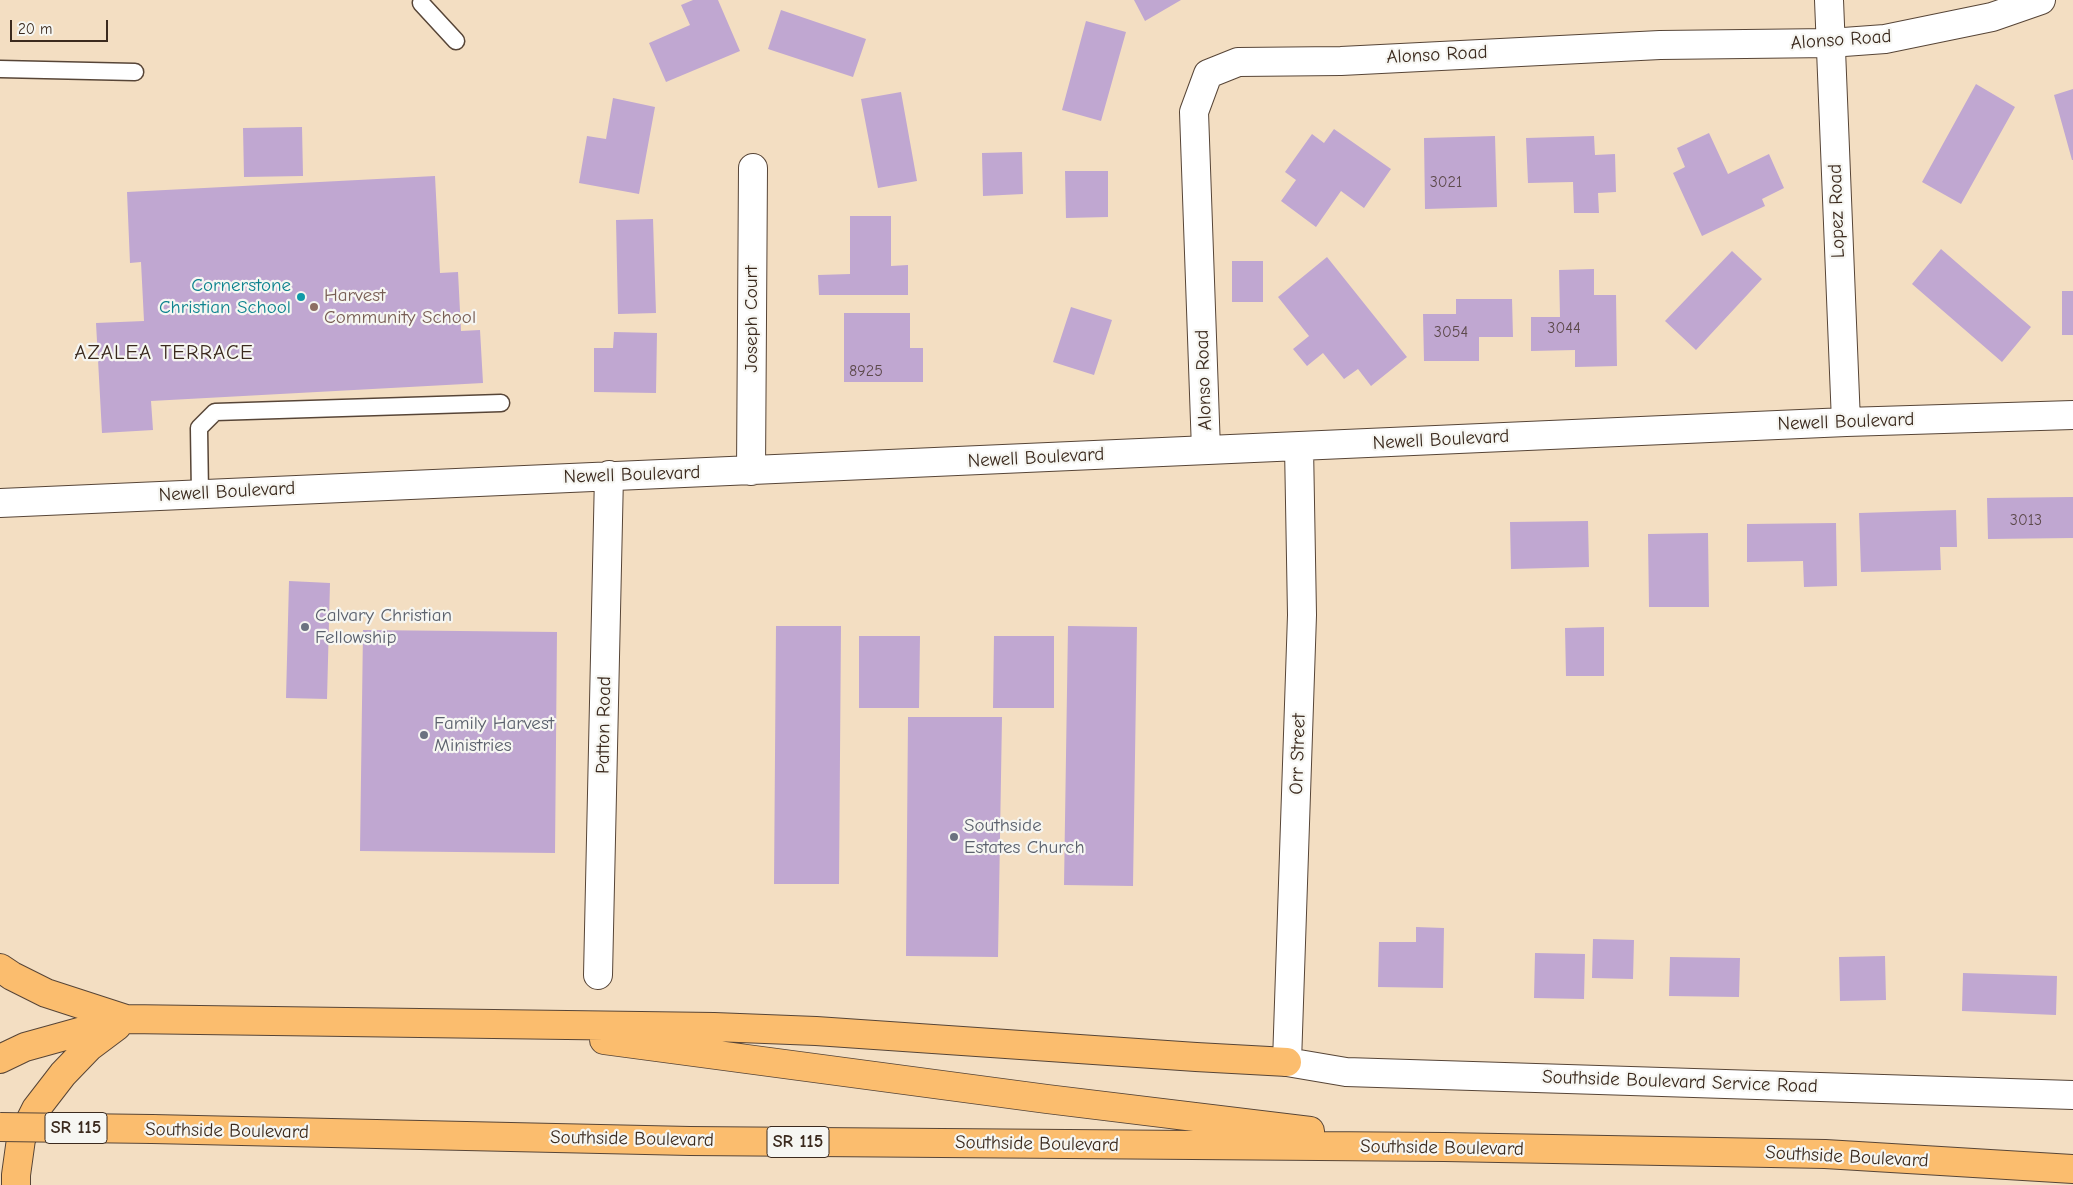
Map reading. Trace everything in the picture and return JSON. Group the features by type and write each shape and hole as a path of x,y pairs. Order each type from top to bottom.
{"highway":[{"path":"0,968 12,976 46,992 126,1019"},
{"path":"0,1059 25,1047 126,1019 714,1027 816,1031 1287,1062"},
{"path":"16,1185 22,1139 36,1109 63,1074 89,1047 126,1019"},
{"path":"484,1024 1046,1099 1444,1147"},
{"name":"Southside Boulevard","path":"0,1127 690,1141 1444,1147 1825,1154 2073,1169"}],"street":[{"name":"Lopez Road","path":"1829,0 1846,422"},
{"name":"Alonso Road","path":"1206,450 1194,112 1208,74 1238,62 1341,60 1660,46 1830,43 1910,35 1992,17 2041,0"},
{"name":"Joseph Court","path":"751,471 753,168"},
{"name":"Newell Boulevard","path":"0,503 1846,422 2073,415"},
{"name":"Orr Street","path":"1287,1062 1302,614 1299,446"},
{"name":"Patton Road","path":"598,975 609,475"},
{"name":"Southside Boulevard Service Road","path":"1287,1062 1346,1072 2073,1095"}],"lane":[{"path":"421,3 456,41"},
{"path":"0,69 135,72"},
{"path":"200,494 199,428 215,412 501,403"}],"building":[{"path":"693,0 718,0 740,51 666,82 649,43 690,25 681,5"},
{"path":"1134,0 1181,0 1145,21"},
{"path":"781,10 866,39 853,77 768,49"},
{"path":"1086,21 1126,32 1101,121 1062,110"},
{"path":"1976,84 2015,107 1961,204 1922,182"},
{"path":"2073,89 2073,160 2072,160 2054,95"},
{"path":"901,92 917,181 878,188 861,99"},
{"path":"613,98 655,107 639,194 579,183 587,136 606,139"},
{"path":"302,127 303,176 244,177 243,128"},
{"path":"1334,129 1391,169 1364,208 1341,191 1316,227 1281,201 1296,180 1285,172 1312,134 1324,143"},
{"path":"1709,133 1728,174 1769,154 1784,188 1762,199 1765,206 1702,236 1673,173 1685,167 1677,148"},
{"path":"1495,136 1497,207 1425,209 1424,138"},
{"path":"1594,136 1595,155 1615,154 1616,192 1598,193 1599,213 1574,213 1573,182 1528,183 1526,138"},
{"path":"1022,152 1023,194 983,196 982,153"},
{"path":"1065,171 1108,171 1108,217 1066,218"},
{"name":"Cornerstone Christian School","path":"435,176 440,273 458,272 461,331 480,330 483,383 151,401 153,430 102,433 96,323 144,321 141,262 130,263 127,192"},
{"path":"850,216 891,216 891,266 908,265 908,295 819,295 818,275 850,274"},
{"path":"653,219 656,313 618,314 616,220"},
{"path":"1941,249 2031,327 2002,362 1912,284"},
{"path":"1732,251 1762,279 1696,350 1665,321"},
{"path":"1327,257 1407,357 1371,386 1358,369 1344,379 1323,353 1307,366 1293,349 1309,336 1278,297"},
{"path":"1232,261 1263,261 1263,302 1232,302"},
{"path":"1594,269 1594,295 1616,295 1617,366 1575,367 1575,350 1531,351 1531,317 1560,317 1559,270"},
{"path":"2062,291 2073,291 2073,335 2062,335"},
{"path":"1456,299 1512,299 1513,337 1479,337 1479,361 1424,361 1423,314 1456,314"},
{"path":"1071,307 1112,320 1094,375 1053,362"},
{"path":"844,313 910,313 910,348 923,348 923,382 844,382"},
{"path":"614,332 657,333 656,393 594,392 594,348 613,348"},
{"path":"2073,497 2073,538 1988,539 1987,498"},
{"path":"1956,510 1957,547 1940,547 1941,570 1861,572 1859,513"},
{"path":"1588,521 1589,567 1511,569 1510,522"},
{"path":"1836,523 1837,586 1804,587 1803,561 1747,562 1747,524"},
{"path":"1708,533 1709,607 1649,607 1648,534"},
{"path":"289,581 330,583 327,699 286,698"},
{"path":"776,626 841,626 839,884 774,884"},
{"path":"1068,626 1137,627 1133,886 1064,885"},
{"path":"1604,627 1604,676 1566,676 1565,628"},
{"path":"363,630 557,632 555,853 360,851"},
{"path":"859,636 920,636 919,708 859,708"},
{"path":"994,636 1054,636 1054,708 993,708"},
{"name":"Southside Estates Church","path":"908,717 1002,717 998,957 906,956"},
{"path":"1416,927 1444,928 1443,988 1378,987 1379,942 1416,942"},
{"path":"1593,939 1634,940 1633,979 1592,978"},
{"path":"1535,953 1585,954 1584,999 1534,998"},
{"path":"1885,956 1886,1000 1840,1001 1839,957"},
{"path":"1670,957 1740,958 1739,997 1669,996"},
{"path":"1963,973 2057,976 2056,1015 1962,1011"}],"place":[{"name":"Cornerstone Christian School","path":"301,297"},
{"name":"Harvest Community School","path":"314,307"},
{"name":"Calvary Christian Fellowship","path":"305,627"},
{"name":"Family Harvest Ministries","path":"424,735"},
{"name":"Southside Estates Church","path":"954,837"}],"district":[{"name":"AZALEA TERRACE","path":"164,353"}]}
